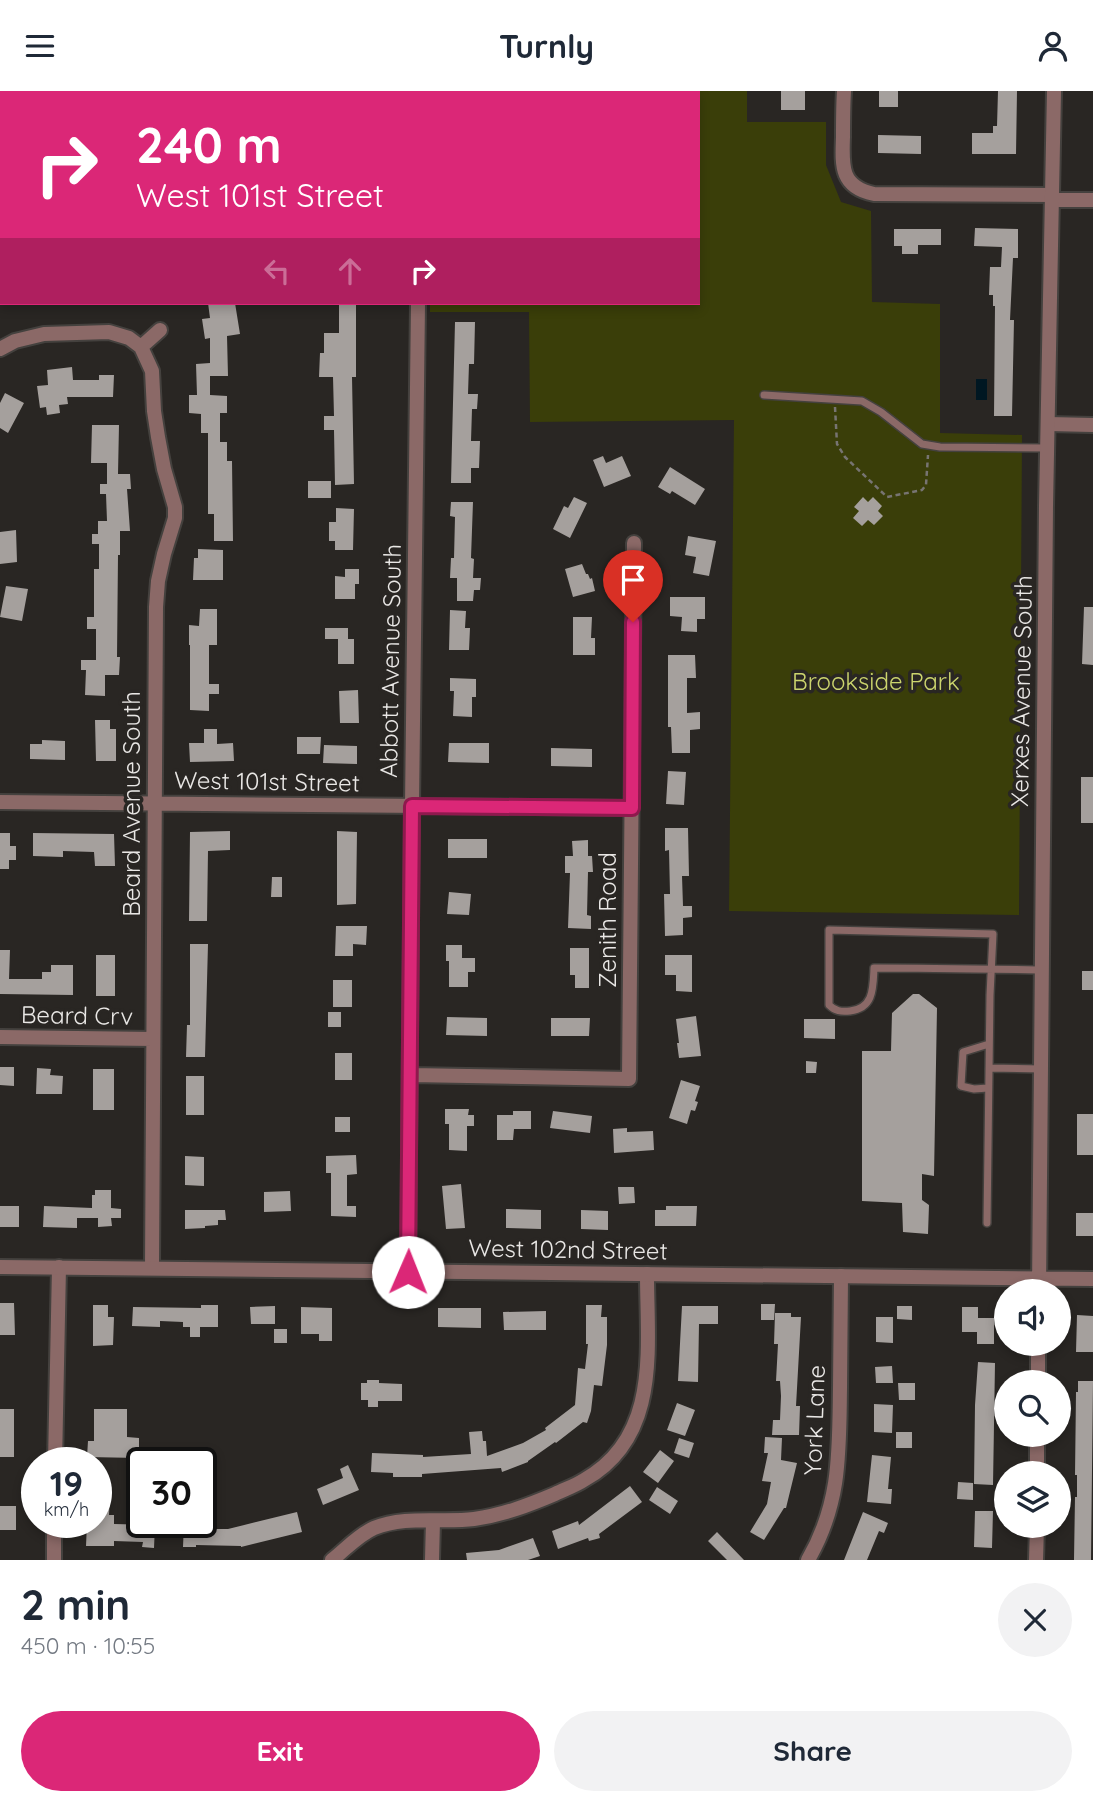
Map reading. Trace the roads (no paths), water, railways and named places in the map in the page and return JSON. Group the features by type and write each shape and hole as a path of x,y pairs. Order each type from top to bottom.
{"street":[{"path":"844,91 842,162 845,174 861,191 874,194 1093,199"},
{"name":"Xerxes Avenue South","path":"1039,1279 1054,91"},
{"name":"Abbott Avenue South","path":"408,1272 418,305"},
{"path":"0,349 15,341 44,334 109,333 129,338 141,347 160,330"},
{"name":"Beard Avenue South","path":"141,347 152,371 158,437 176,507 176,518 158,581 156,607 152,1268"},
{"path":"1048,424 1093,425"},
{"name":"Zenith Road","path":"411,1075 629,1079 634,543"},
{"path":"0,801 155,804"},
{"name":"West 101st Street","path":"155,804 632,808"},
{"name":"Beard Crv","path":"0,1037 153,1039"},
{"name":"West 102nd Street","path":"0,1267 841,1276 994,1283"},
{"path":"55,1447 59,1267"},
{"path":"332,1560 373,1528 391,1523 473,1519 520,1509 585,1480 606,1465 624,1445 636,1423 643,1398 647,1372 647,1274"},
{"name":"York Lane","path":"808,1560 830,1512 837,1480 841,1276"},
{"name":"West 102nd Street","path":"1071,1281 1093,1279"},
{"path":"432,1560 433,1521"},
{"path":"54,1538 54,1560"},
{"path":"1036,1560 1037,1538"}],"lane":[{"path":"764,395 862,401 881,412 922,444 940,447 1048,447"},
{"path":"987,1223 988,1088 991,969 993,934 829,930 829,1005 835,1010 846,1012 861,1009 870,1000 874,968 991,969 1042,970"},
{"path":"988,1088 961,1086 963,1052 989,1044"},
{"path":"989,1068 1041,1069"}],"water":[{"path":"976,379 987,379 987,400 976,400"}],"park label":[{"name":"Brookside Park","path":"876,682"}]}
